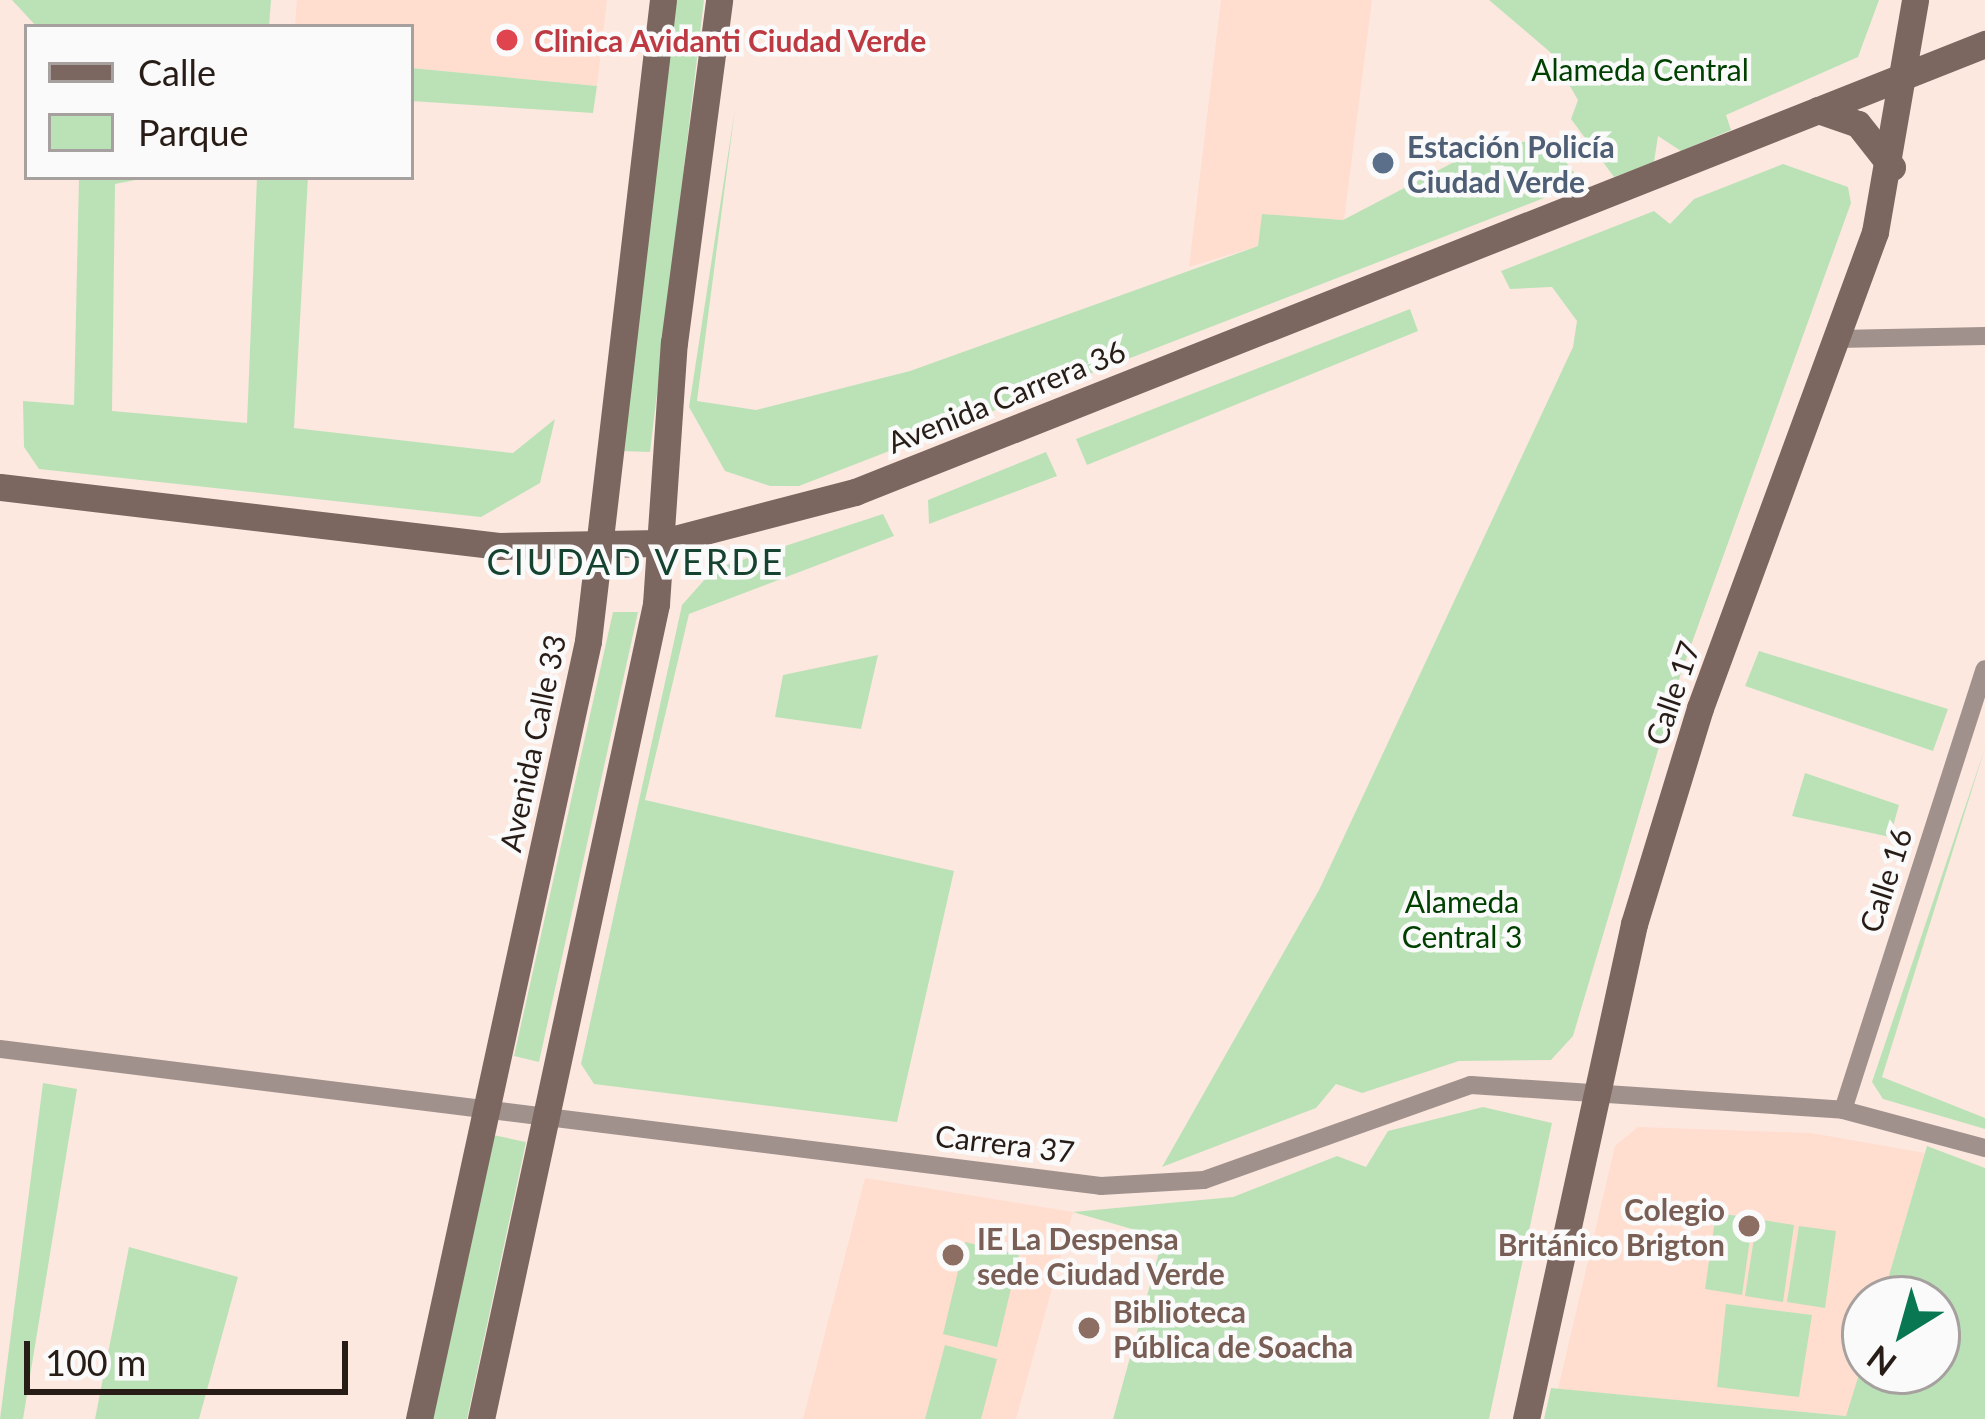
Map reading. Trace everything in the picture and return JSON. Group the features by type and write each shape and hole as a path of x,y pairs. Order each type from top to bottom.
{"main road":[{"name":"Avenida Calle 33","path":"419,1419 601,547 663,0"},
{"path":"481,1419 645,660 719,0"},
{"name":"Calle 17","path":"1526,1419 1594,1093 1700,708 1838,339 1892,167 1915,0"},
{"name":"Avenida Carrera 36","path":"0,487 499,545 659,543 855,492 1985,44"},
{"path":"1819,110 1858,124 1892,167"}],"street":[{"path":"1838,339 1985,336"},
{"name":"Calle 16","path":"1844,1110 1985,669"},
{"name":"Carrera 37","path":"0,1049 1151,1187 1229,1173 1442,1090 1594,1093 1844,1110 1985,1148"}],"shaded area":[{"name":"Clinica Avidanti Ciudad Verde","path":"297,0 607,0 597,86 414,68 414,24 295,24"},
{"path":"1221,0 1372,0 1344,220 1263,215 1258,246 1189,267"},
{"name":"Colegio Británico Brigton","path":"1638,1127 1811,1133 1925,1153 1889,1275 1841,1275 1841,1395 1853,1395 1847,1416 1558,1389 1615,1146"},
{"name":"IE La Despensa sede Ciudad Verde","path":"865,1178 1073,1212 1016,1419 803,1419"}],"green space":[{"path":"12,0 271,0 269,24 34,24"},
{"path":"676,0 704,0 650,452 620,451"},
{"name":"Alameda Central","path":"1489,0 1879,0 1858,57 1726,115 1731,130 1681,151 1658,136 1654,162 1614,177 1571,119 1578,100 1550,52"},
{"path":"414,68 597,86 593,113 414,101"},
{"path":"735,109 697,401 756,410 910,371 1258,246 1262,214 1343,220 1479,149 1547,138 1576,175 1570,188 799,486 770,486 725,471 689,407"},
{"name":"Alameda Central","path":"1783,164 1848,187 1851,203 1681,673 1573,1036 1551,1060 1459,1061 1362,1093 1336,1084 1316,1108 1162,1167 1319,890 1573,347 1577,321 1552,287 1510,289 1501,271 1654,211 1670,224 1694,199"},
{"path":"79,180 136,180 115,184 112,411 247,423 257,180 308,180 294,428 513,453 555,419 540,483 481,517 39,469 24,447 23,401 74,405"},
{"path":"1410,309 1418,331 1087,465 1076,439"},
{"path":"1046,452 1057,476 929,524 928,500"},
{"path":"883,514 894,536 689,614 645,800 954,871 897,1122 594,1084 581,1064 682,605 714,569"},
{"path":"613,612 638,612 539,1062 514,1056"},
{"path":"1759,651 1948,709 1933,751 1745,686"},
{"path":"878,655 861,729 775,717 783,675"},
{"path":"1985,748 1882,1077 1985,1118 1985,1129 1883,1099 1872,1082"},
{"path":"1805,773 1899,805 1890,837 1792,816"},
{"path":"43,1083 77,1089 23,1419 0,1419"},
{"path":"1483,1107 1552,1123 1489,1419 1113,1419 1163,1238 1073,1212 1233,1197 1337,1156 1366,1167 1388,1131"},
{"path":"493,1135 526,1142 467,1419 432,1419"},
{"path":"1927,1146 1985,1168 1985,1419 1544,1419 1551,1388 1846,1416 1853,1395 1961,1395 1961,1275 1889,1275"},
{"path":"1716,1213 1753,1218 1742,1295 1705,1289"},
{"path":"1757,1219 1794,1225 1783,1302 1745,1296"},
{"path":"1799,1226 1836,1231 1825,1308 1787,1302"},
{"path":"965,1242 1019,1255 997,1347 943,1334"},
{"path":"129,1247 238,1277 199,1419 95,1419"},
{"path":"1726,1304 1812,1315 1799,1397 1717,1387"},
{"path":"945,1345 997,1359 981,1419 925,1419"}],"place":[{"name":"Clinica Avidanti Ciudad Verde","path":"507,40"},
{"name":"Estación Policía Ciudad Verde","path":"1383,163"},
{"name":"Colegio Británico Brigton","path":"1749,1226"},
{"name":"IE La Despensa sede Ciudad Verde","path":"953,1255"},
{"name":"Biblioteca Pública de Soacha","path":"1089,1328"}],"district":[{"name":"CIUDAD VERDE","path":"636,562"}],"park label":[{"name":"Alameda Central 3","path":"1462,918"}]}
